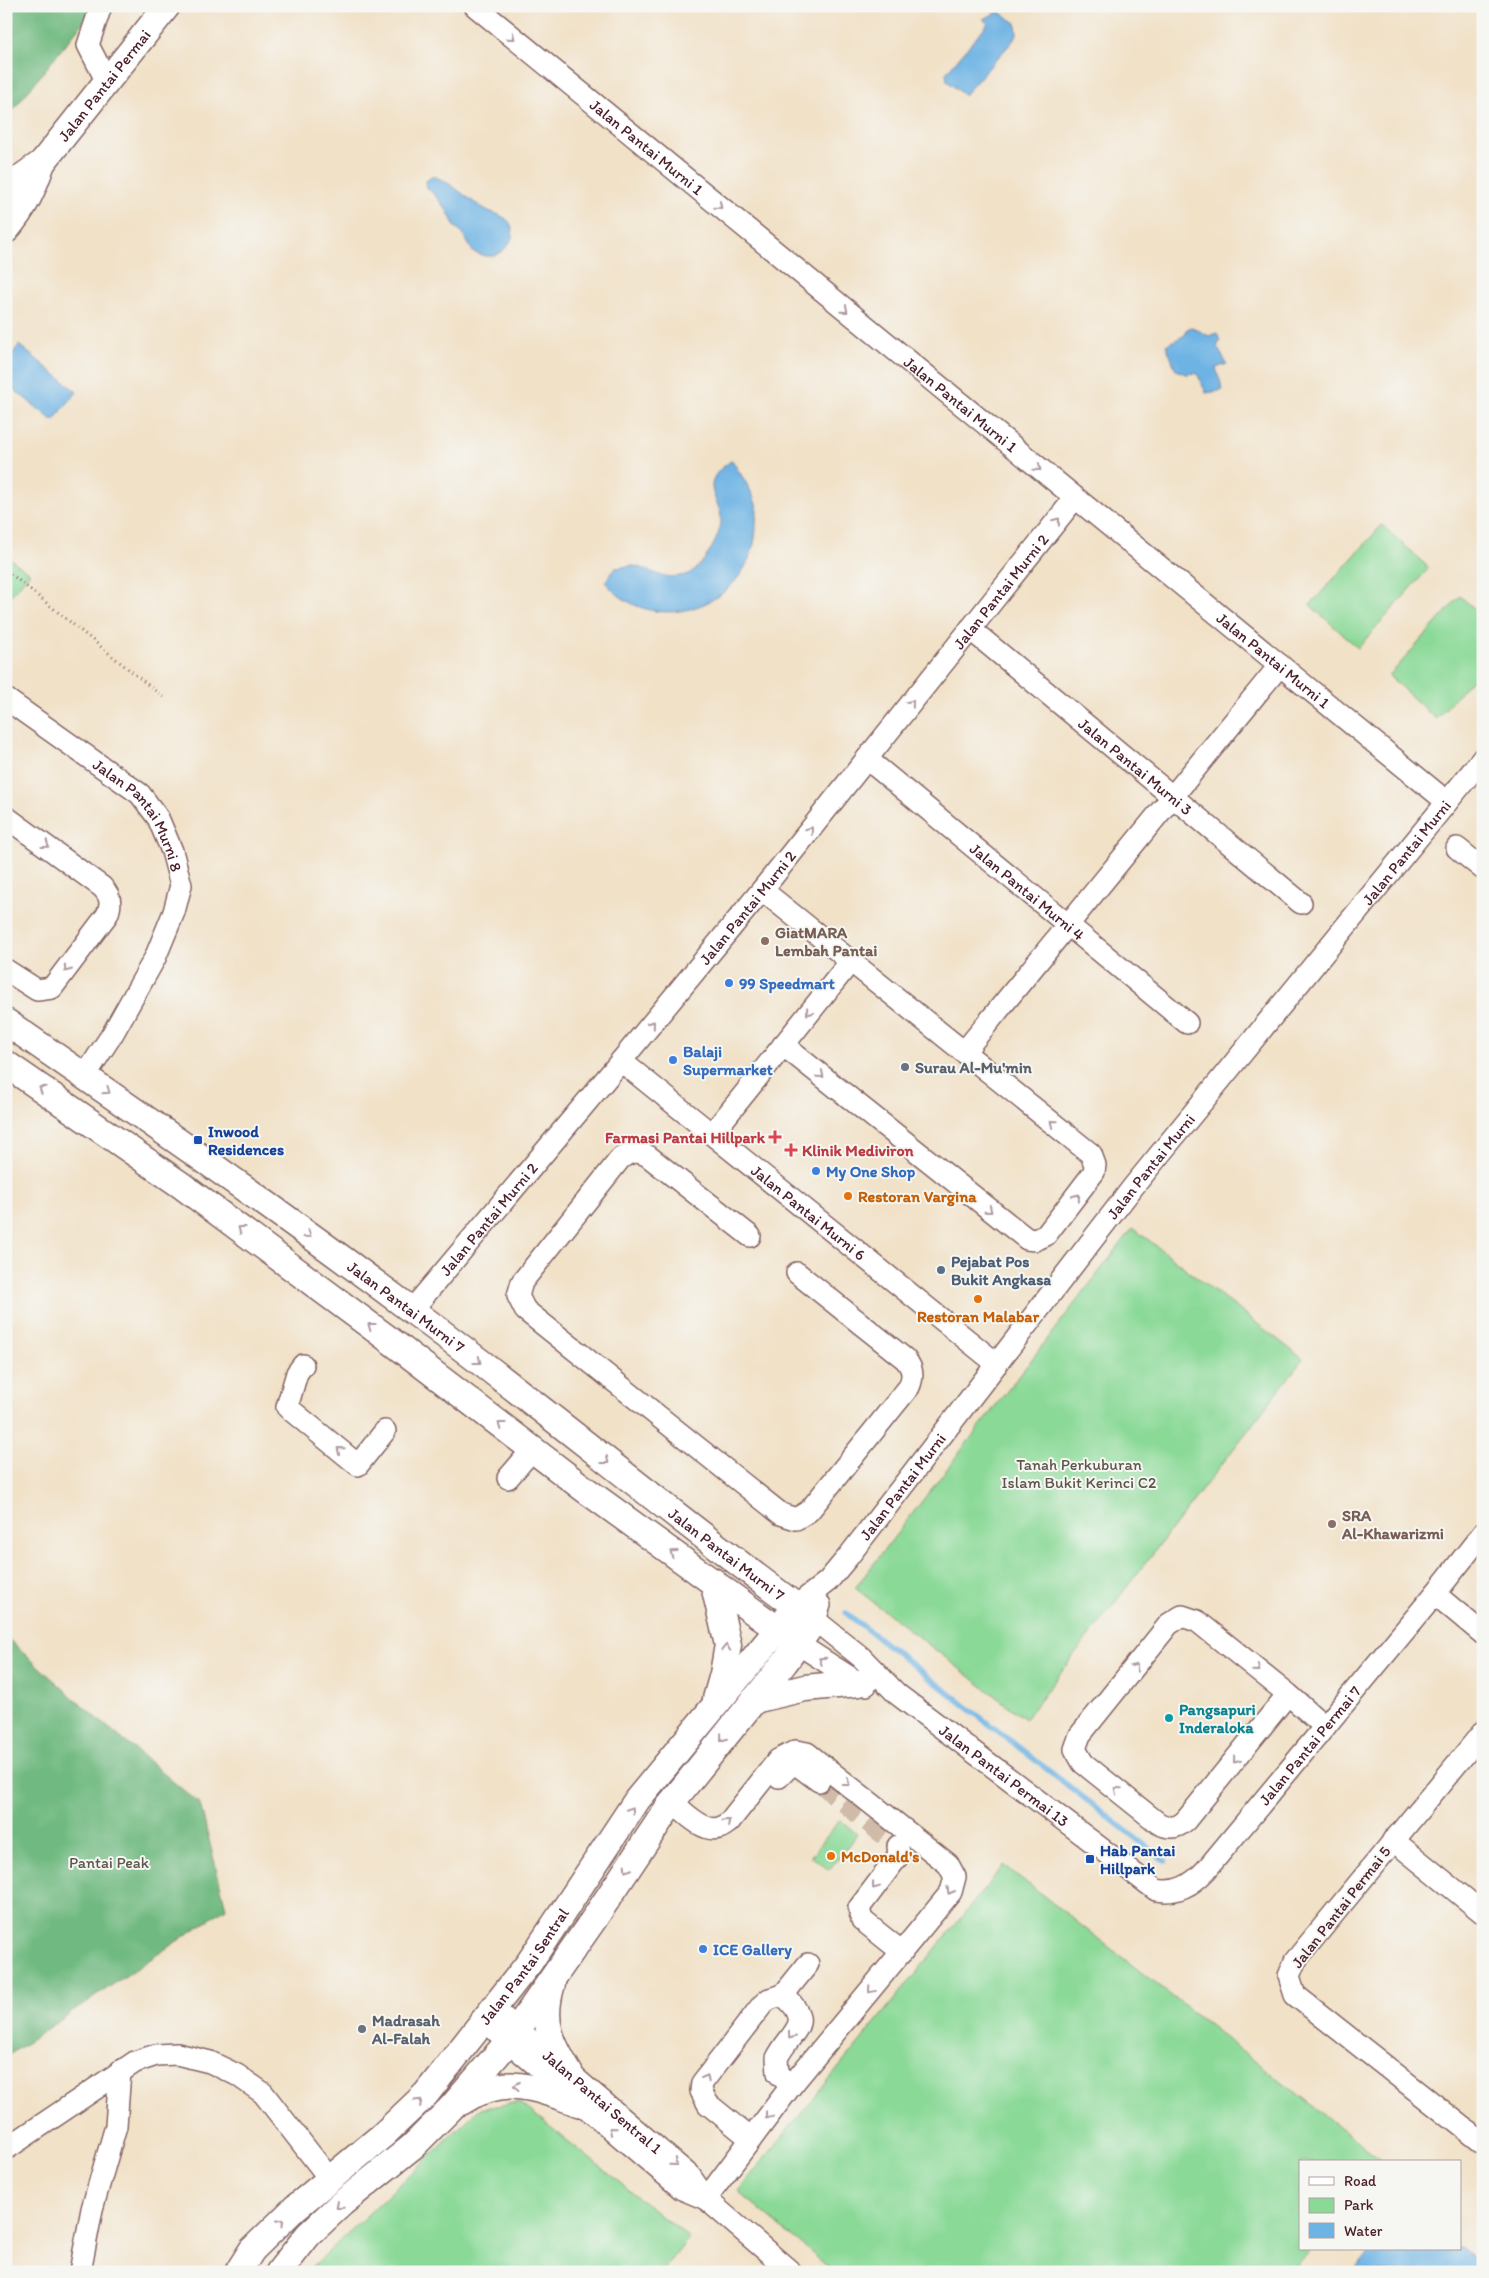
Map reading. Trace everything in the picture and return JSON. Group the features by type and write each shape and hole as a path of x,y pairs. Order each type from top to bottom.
{"main road":[{"name":"Jalan Pantai Permai","path":"6,192 15,182 42,163 106,80 167,6"},
{"name":"Jalan Pantai Permai","path":"6,230 23,209 42,163"},
{"name":"Jalan Pantai Murni 7","path":"6,1022 85,1076 412,1310 693,1530 806,1613"},
{"name":"Jalan Pantai Murni 7","path":"6,1064 180,1184 532,1449 788,1637"},
{"path":"713,1582 728,1645 723,1674 713,1707"},
{"path":"788,1637 806,1613"},
{"name":"Jalan Pantai Sentral","path":"279,2271 308,2235 341,2204 413,2146 451,2108 513,2035 594,1919 672,1802 754,1700 788,1637"},
{"name":"Jalan Pantai Sentral","path":"238,2272 252,2250 295,2208 383,2135 426,2094 530,1963 637,1800 713,1707 788,1637"},
{"path":"754,1700 805,1688 859,1683"},
{"path":"558,1969 548,1997 548,2025 552,2046 570,2074"},
{"path":"451,2108 474,2094 496,2086 518,2086 544,2091 581,2104"},
{"path":"252,2250 279,2271"}],"street":[{"path":"101,6 88,45 106,80"},
{"name":"Jalan Pantai Murni 1","path":"474,6 1447,802"},
{"name":"Jalan Pantai Murni 2","path":"412,1310 762,890 1075,498"},
{"name":"Jalan Pantai Murni 3","path":"970,629 1300,903"},
{"path":"964,1052 1066,925 1280,666"},
{"name":"Jalan Pantai Murni 8","path":"6,699 140,794 158,818 172,851 181,885 174,912 155,958 113,1034 85,1076"},
{"name":"Jalan Pantai Murni","path":"806,1613 1133,1187 1483,758"},
{"name":"Jalan Pantai Murni 4","path":"867,759 1187,1023"},
{"path":"6,817 102,887 108,892 110,900 107,915 52,988 36,990 6,970"},
{"path":"1457,848 1483,869"},
{"path":"762,890 1091,1154 1095,1165 1091,1179 1046,1235 1035,1240 1027,1239 784,1045"},
{"path":"712,1134 851,961"},
{"name":"Jalan Pantai Murni 6","path":"621,1061 997,1364"},
{"path":"750,1236 648,1156 634,1152 626,1154 620,1159 522,1282 518,1296 525,1310 781,1514 796,1519 809,1511 902,1395 912,1380 913,1372 911,1365 905,1359 797,1274"},
{"path":"303,1365 297,1373 287,1407 358,1465 385,1430"},
{"path":"508,1478 532,1449"},
{"name":"Jalan Pantai Permai 7","path":"1112,1856 1156,1890 1167,1892 1187,1887 1197,1880 1435,1594 1483,1533"},
{"path":"1435,1594 1483,1634"},
{"name":"Jalan Pantai Permai 13","path":"806,1613 862,1657 897,1694 1112,1856"},
{"path":"1288,1694 1181,1826 1173,1828 1158,1823 1083,1763 1076,1749 1080,1734 1169,1624 1182,1616 1197,1621 1288,1694 1324,1727"},
{"name":"Jalan Pantai Permai 13","path":"788,1637 859,1683 897,1694"},
{"name":"Jalan Pantai Permai 5","path":"1483,1732 1295,1961 1289,1976 1295,1994 1483,2143"},
{"path":"672,1802 698,1823 711,1829 720,1828 729,1822 778,1760 796,1751 806,1753 948,1864 955,1877 951,1892 791,2086 706,2199"},
{"path":"744,1804 757,1803 781,1774 796,1764 819,1781"},
{"path":"1393,1840 1483,1913"},
{"path":"898,1846 899,1855 859,1908 862,1920 902,1952"},
{"path":"751,2139 708,2104 701,2090 702,2082 765,2002 783,1996 808,1964"},
{"path":"783,1996 797,2010 799,2017 795,2031 777,2058 778,2073 791,2086"},
{"name":"Jalan Pantai Sentral 1","path":"488,2014 513,2035 581,2104 682,2189 706,2199"},
{"name":"Jalan Pantai Sentral 1","path":"513,2035 570,2074 690,2176 706,2199 791,2272"},
{"path":"6,2148 135,2062 156,2055 177,2054 210,2062 237,2075 262,2093 329,2178"},
{"path":"80,2272 92,2209 116,2126 120,2071"}],"path":[{"path":"7,571 163,697"}],"green space":[{"path":"6,6 96,6 6,119"},
{"path":"1382,525 1429,568 1358,648 1310,605"},
{"path":"6,556 30,573 6,601"},
{"path":"1460,596 1483,616 1483,667 1436,719 1389,676"},
{"name":"Tanah Perkuburan Islam Bukit Kerinci C2","path":"1133,1228 1303,1359 1025,1719 855,1588"},
{"name":"Pantai Peak","path":"6,1637 79,1703 200,1804 226,1908 6,2057"},
{"path":"840,1820 857,1834 829,1870 811,1856"},
{"path":"1004,1865 1381,2160 1299,2160 1299,2250 1310,2250 1289,2272 834,2272 738,2191"},
{"path":"519,2102 689,2238 662,2272 307,2272 479,2109"}],"water":[{"path":"999,12 1016,23 1017,34 964,95 947,81 946,73 988,23 983,19"},
{"path":"433,176 448,183 482,207 502,216 509,222 513,234 503,250 492,256 473,252 462,232 455,227 448,212 427,188 426,181"},
{"path":"1192,327 1209,336 1217,333 1220,341 1217,347 1227,364 1216,368 1223,390 1206,393 1197,373 1186,374 1176,370 1166,345 1185,335 1187,329"},
{"path":"19,345 77,392 53,421 6,383 6,362"},
{"path":"732,460 754,498 757,509 756,526 751,553 739,576 721,594 699,606 674,612 650,610 626,600 605,582 615,568 634,566 669,577 685,575 698,567 714,543 720,526 721,515 712,490 712,482 719,471"},
{"path":"1462,2249 1483,2264 1483,2272 1353,2272 1370,2250"}],"waterway":[{"path":"846,1613 1165,1861"}],"tunnel":[{"path":"819,1781 898,1846"}],"place":[{"name":"GiatMARA Lembah Pantai","path":"765,941"},
{"name":"99 Speedmart","path":"729,983"},
{"name":"Balaji Supermarket","path":"673,1060"},
{"name":"Surau Al-Mu'min","path":"905,1067"},
{"name":"Farmasi Pantai Hillpark","path":"775,1137"},
{"name":"Inwood Residences","path":"198,1140"},
{"name":"Klinik Mediviron","path":"791,1150"},
{"name":"My One Shop","path":"816,1171"},
{"name":"Restoran Vargina","path":"848,1196"},
{"name":"Pejabat Pos Bukit Angkasa","path":"941,1270"},
{"name":"Restoran Malabar","path":"978,1299"},
{"name":"SRA Al-Khawarizmi","path":"1332,1524"},
{"name":"Pangsapuri Inderaloka","path":"1169,1718"},
{"name":"McDonald's","path":"831,1856"},
{"name":"Hab Pantai Hillpark","path":"1090,1859"},
{"name":"ICE Gallery","path":"703,1949"},
{"name":"Madrasah Al-Falah","path":"362,2029"}]}
